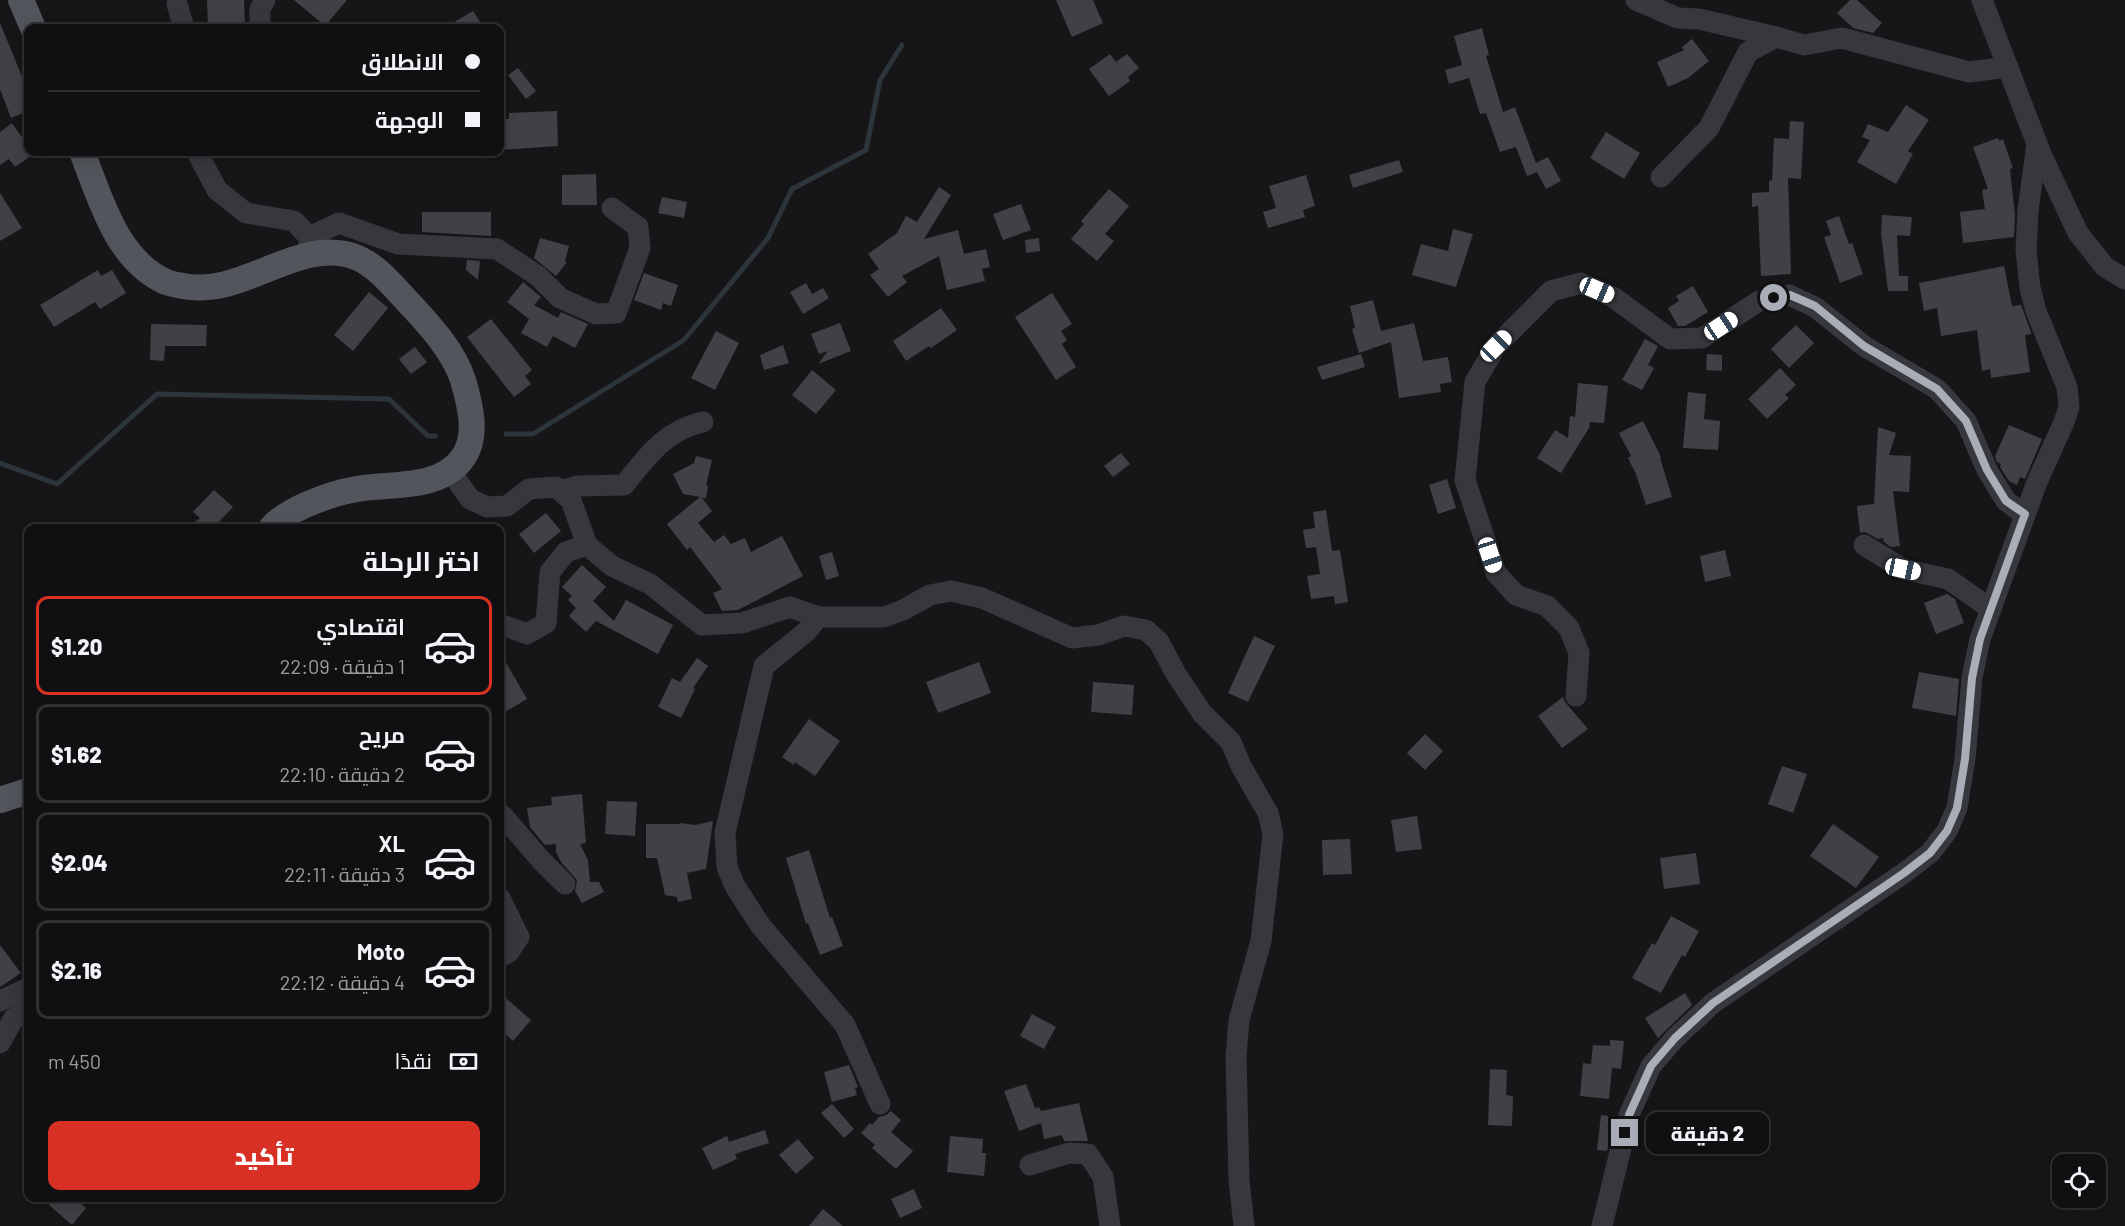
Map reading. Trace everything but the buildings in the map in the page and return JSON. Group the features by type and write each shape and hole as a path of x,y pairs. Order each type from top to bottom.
{"main road":[{"path":"21,0 31,24"},
{"path":"84,156 106,213 119,238 140,264 166,282 200,289 232,284 309,246 359,258 385,277 439,336 460,372 470,405 471,435 464,457 451,472 426,481 355,489 311,503 274,524"},
{"path":"0,800 24,792"}],"street":[{"path":"260,24 260,9 265,0"},
{"path":"1636,0 1678,18 1699,19 1804,45 1842,38 1968,72 2008,67"},
{"path":"1982,0 2037,143 2078,233 2105,267 2125,279"},
{"path":"177,4 183,24"},
{"path":"1661,177 1709,128 1748,52 1776,38"},
{"path":"1602,1226 1629,1115 1651,1066 1675,1038 1713,1003 1930,853 1947,831 1957,808 1965,759 1972,678 1980,639 2037,482 2069,407 2067,387 2036,311 2030,288 2026,231 2037,143"},
{"path":"199,156 217,190 246,213 294,221 309,246 339,223 398,244 497,249 538,276 561,298 596,314 616,312 640,248 638,227 612,208"},
{"path":"1576,696 1579,653 1569,628 1547,606 1516,596 1496,573 1465,480 1475,382 1496,346 1551,291 1581,283 1613,297 1670,339 1702,338 1759,301 1790,295 1815,306 1864,346 1937,389 1966,421 1987,470 2006,501 2025,514"},
{"path":"561,491 577,486 624,485 661,442 690,425 703,422"},
{"path":"451,472 470,499 487,507 507,506 529,489 556,487 571,500 587,545 612,566 650,584 702,625 742,623 790,607 818,617 884,617 930,596 951,591 982,598 1072,638 1098,635 1124,626 1146,630 1159,642 1176,674 1203,713 1231,742 1241,766 1268,813 1273,834 1262,941 1239,1020 1236,1056 1239,1180 1244,1226"},
{"path":"504,625 527,633 546,624 550,572 566,552 587,545"},
{"path":"1864,545 1903,569 1948,579 1991,609"},
{"path":"818,617 807,631 764,666 725,833 727,867 735,886 760,925 845,1025 880,1104"},
{"path":"504,817 565,884"},
{"path":"504,906 519,938 510,952 504,955"},
{"path":"0,1001 24,990"},
{"path":"0,1043 14,1018 24,1012"},
{"path":"1030,1165 1070,1153 1088,1154 1103,1177 1110,1226"}],"waterway":[{"path":"506,434 533,434 684,340 768,238 792,189 866,150 880,80 902,45"},
{"path":"0,463 57,484 157,394 389,399 428,436 435,436"}],"route":[{"path":"1625,1133 1629,1115 1651,1066 1675,1038 1713,1003 1904,873 1930,853 1947,831 1957,808 1965,759 1972,678 1980,639 2025,514 2006,501 1987,470 1966,421 1937,389 1864,346 1815,306 1790,295 1774,298"}]}
